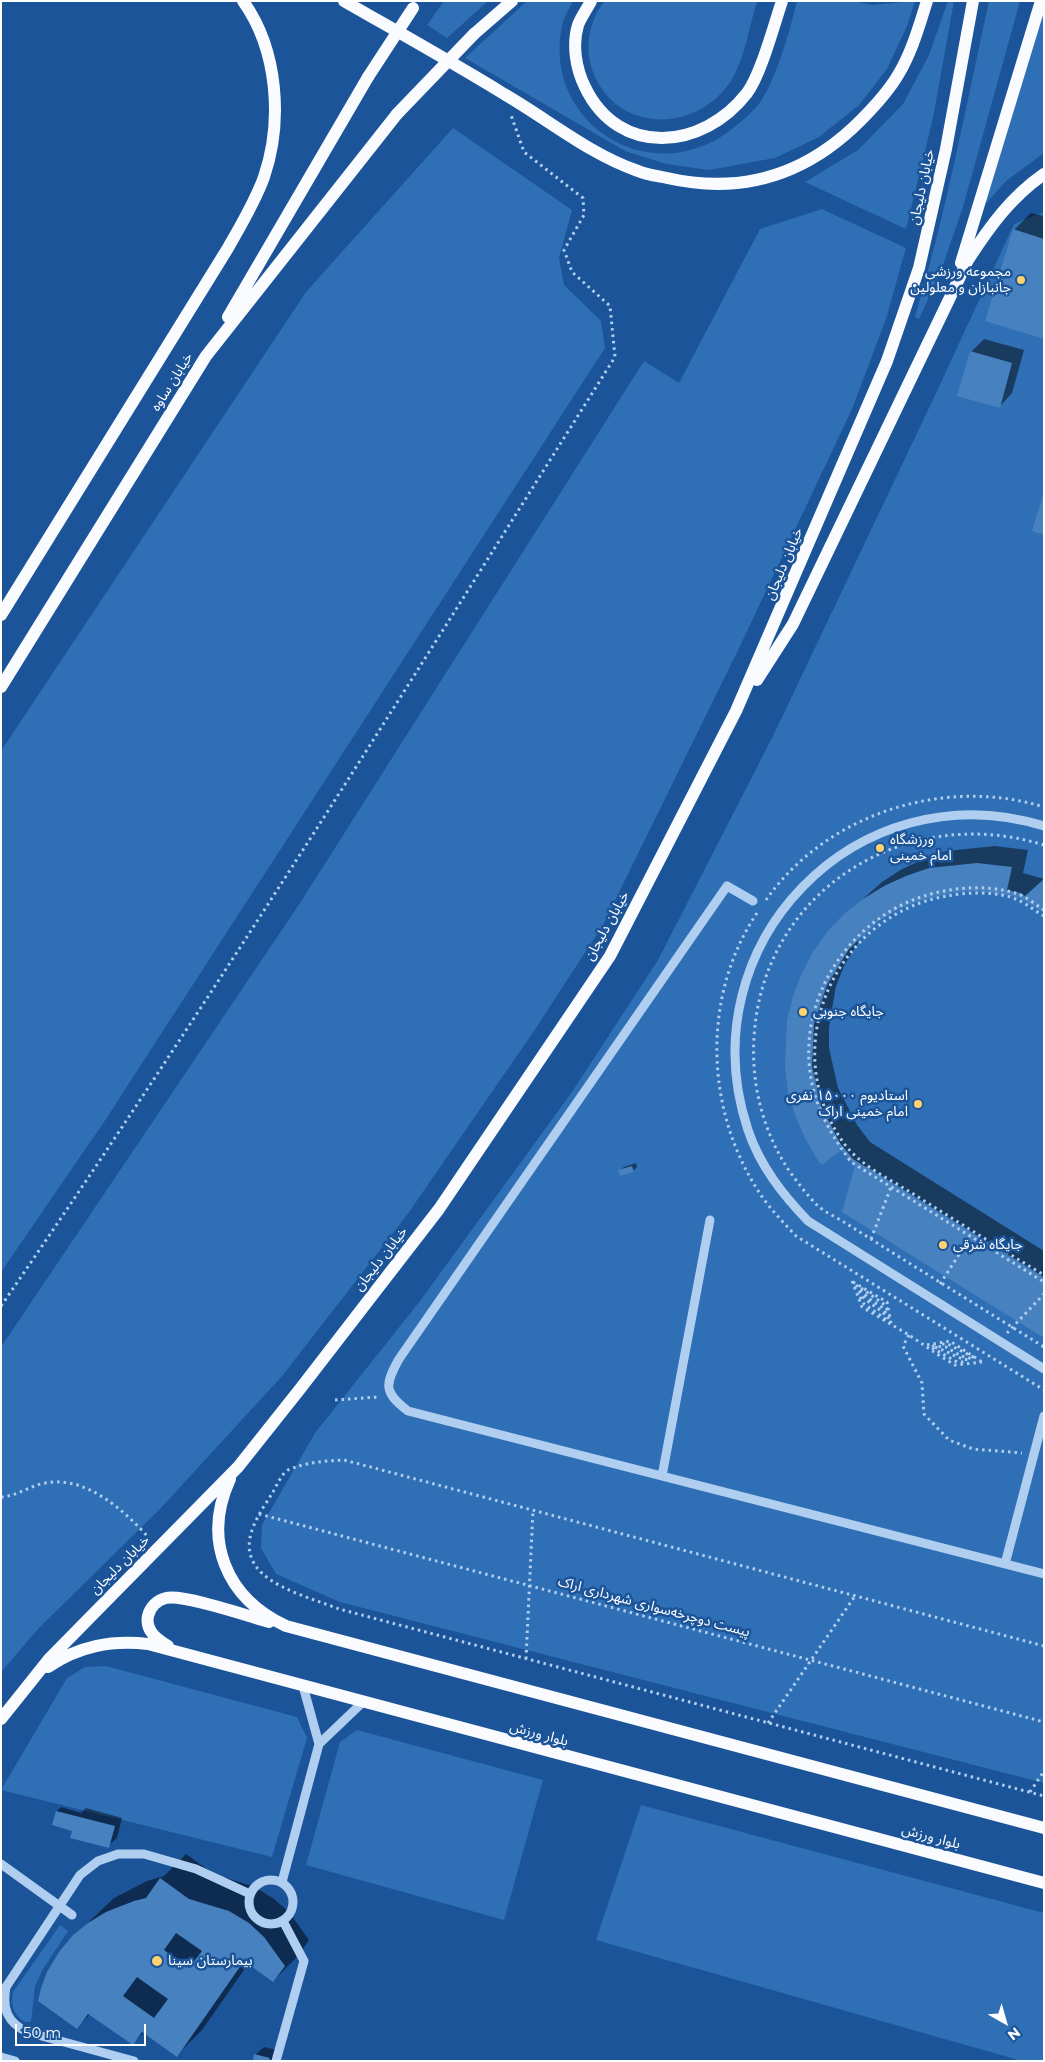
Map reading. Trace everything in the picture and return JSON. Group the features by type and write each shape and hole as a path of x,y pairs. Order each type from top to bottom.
{"main road":[{"path":"1,615 228,248 250,210 264,176 274,135 275,93 267,52 249,10 242,1"},
{"path":"344,1 506,94 594,152 639,172 684,182 723,185 758,180 793,170 823,153 851,130 875,106 898,75 910,52 927,1"},
{"name":"خیابان ساوه","path":"1,687 206,356 397,114 474,34 512,1"},
{"path":"591,1 578,25 575,53 580,77 591,100 602,114 615,124 635,134 656,138 683,137 710,126 732,110 748,92 758,70 782,1"},
{"name":"خیابان دلیجان","path":"1,1719 49,1659 238,1467 439,1209 610,956 736,711 884,370 919,268 933,209 973,1"},
{"path":"950,297 1041,1"},
{"path":"206,356 368,77 415,5"},
{"path":"736,711 793,624 968,260 1001,212 1018,194 1044,174"},
{"path":"238,1467 227,1487 220,1508 218,1539 221,1554 233,1584 244,1597 270,1619 286,1626"},
{"path":"176,1652 153,1635 148,1622 150,1610 160,1600 166,1598 196,1602 1044,1828"},
{"name":"بلوار ورزش","path":"32,1679 72,1653 103,1644 133,1643 176,1652 1044,1883"}],"street":[{"path":"1044,826 1006,817 956,815 915,821 884,831 840,854 802,886 771,925 758,949 748,974 740,1000 736,1035 736,1080 749,1132 768,1172 789,1201 808,1221 1044,1369"},
{"path":"753,901 727,886 399,1359 389,1377 388,1386 392,1397 408,1411 1044,1574"},
{"path":"662,1476 710,1220"},
{"path":"1005,1564 1044,1416"},
{"path":"282,1882 319,1744 303,1686"},
{"path":"319,1744 363,1702"},
{"path":"134,2061 27,2032 16,2026 8,2015 4,2001 6,1987 59,1905 80,1875 98,1861 118,1854 144,1854 189,1867 250,1894"},
{"path":"1,1864 72,1915"},
{"path":"275,1880 282,1882 288,1887 294,1901 288,1916 282,1921 268,1924 254,1916 250,1910 250,1894 260,1882 275,1880"},
{"path":"276,2061 304,1961 282,1921"},
{"path":"1,2057 15,2061"}],"path":[{"path":"1,1306 106,1152 406,688 615,357 610,306 572,272 564,250 584,215 583,198 524,152 518,139 506,94"},
{"path":"762,906 788,873 808,855 829,839 885,811 928,800 955,796 1008,798 1044,807"},
{"path":"1044,845 1003,835 957,833 934,836 890,848 850,870 826,889 800,916 775,957 758,1004 753,1053 755,1078 766,1126 788,1170 820,1207 1044,1347"},
{"path":"1044,910 1019,894 998,890 956,889 935,892 895,908 861,932 834,965 824,984 812,1024 809,1045 813,1087 827,1126 851,1162 1044,1282"},
{"path":"1044,916 1017,899 977,893 936,898 898,912 865,936 839,968 822,1005 815,1045 818,1085 824,1105 832,1124 855,1157 1044,1275"},
{"path":"759,911 741,941 730,968 722,996 716,1053 723,1111 743,1165 775,1213 796,1236 1044,1390"},
{"path":"852,1281 857,1274 892,1186"},
{"path":"921,1314 971,1236"},
{"path":"852,1281 885,1305 892,1324"},
{"path":"852,1281 866,1301 882,1311 892,1324"},
{"path":"852,1281 862,1307 957,1362 982,1362"},
{"path":"982,1362 986,1354 1044,1294"},
{"path":"909,1334 903,1346 922,1383 924,1414 948,1440 973,1449 1034,1454"},
{"path":"927,1346 950,1341 982,1362"},
{"path":"927,1346 946,1347 961,1356 982,1362"},
{"path":"335,1400 392,1397"},
{"path":"1044,1646 344,1460 313,1462 286,1471 252,1526 249,1547 254,1564 264,1576 281,1586 339,1609 1044,1796"},
{"path":"1,1498 47,1483 68,1483 81,1486 93,1491 121,1511 158,1548"},
{"path":"526,1659 533,1510"},
{"name":"پیست دوچرخه‌سواری شهرداری اراک","path":"259,1514 1044,1722"},
{"path":"768,1723 855,1596"},
{"path":"1030,1792 1044,1771"}],"shaded area":[{"path":"444,1 488,1 447,38 427,25"},
{"path":"527,1 573,1 563,22 560,57 567,89 583,115 606,136 634,149 665,153 697,148 728,132 746,118 761,101 778,66 797,1 853,1 872,5 915,1 907,26 887,69 859,105 819,137 775,158 709,170 666,164 625,151 465,58"},
{"path":"605,1 757,1 743,52 731,81 717,97 700,109 682,117 662,119 643,117 624,110 609,97 596,79 588,50 589,39 594,19"},
{"path":"948,1 954,1 933,118 906,229 805,182 858,150 903,104 929,55"},
{"path":"989,1 1020,1 963,207 942,268 919,319 915,317 946,199"},
{"path":"1044,8 1044,153 1006,181 983,207"},
{"path":"453,128 572,210 559,258 564,285 601,321 605,348 104,1122 1,1272 1,751 306,292"},
{"path":"822,209 906,248 886,319 852,409 741,644 603,925 532,1034 407,1215 283,1375 160,1509 38,1629 1,1672 1,1347 300,903 644,361 679,383 760,229"},
{"name":"ورزشگاه امام خمینی","path":"1044,212 1044,1783 340,1602 276,1574 261,1548 262,1525 315,1433 420,1301 572,1092 658,960 773,736 938,389 1014,224"},
{"path":"106,1666 297,1717 307,1738 272,1857 1,1790 67,1678 85,1667"},
{"path":"357,1730 543,1780 504,1920 306,1865 340,1742"},
{"path":"641,1805 1044,1913 1044,2061 1022,2061 596,1940"},
{"path":"60,1925 68,1931 43,1969 35,1986 31,2022 25,2022 14,2009 12,2001 13,1992"}],"building":[{"name":"مجموعه ورزشی جانبازان و معلولین","path":"1013,229 1044,239 1044,339 985,321"},
{"path":"970,351 1012,363 1000,408 957,396"},
{"path":"1044,495 1044,535 1032,531"},
{"path":"977,863 1012,867 1007,890 1025,896 1044,879 1044,913 1018,897 976,891 956,892 916,902 897,910 879,921 849,949 827,985 814,1024 812,1066 821,1106 840,1143 853,1159 1044,1278 1044,1338 842,1212 855,1166 841,1150 822,1165 805,1138 788,1092 785,1068 787,1020 793,996 802,973 813,952 827,932 844,914 884,886 929,868"},
{"path":"632,1166 634,1172 620,1176 618,1170"},
{"path":"56,1811 115,1826 109,1848 70,1838 72,1831 52,1825"},
{"path":"160,1878 189,1899 229,1911 249,1923 264,1937 285,1966 273,1982 244,1961 177,2057 142,2032 133,2045 88,2014 77,2029 38,2001 47,1972 59,1952 73,1935 106,1912 146,1898","holes":["176,1933 202,1951 189,1968 164,1950","137,1977 168,1999 154,2018 123,1996"]},
{"path":"254,2054 270,2058 269,2061 253,2061"}],"place":[{"name":"مجموعه ورزشی جانبازان و معلولین","path":"1021,280"},
{"name":"ورزشگاه امام خمینی","path":"880,848"},
{"name":"جایگاه جنوبی","path":"803,1012"},
{"name":"استادیوم ۱۵۰۰۰ نفری امام خمینی اراک","path":"918,1104"},
{"name":"جایگاه شرقی","path":"943,1245"},
{"name":"بیمارستان سینا","path":"157,1961"}]}
